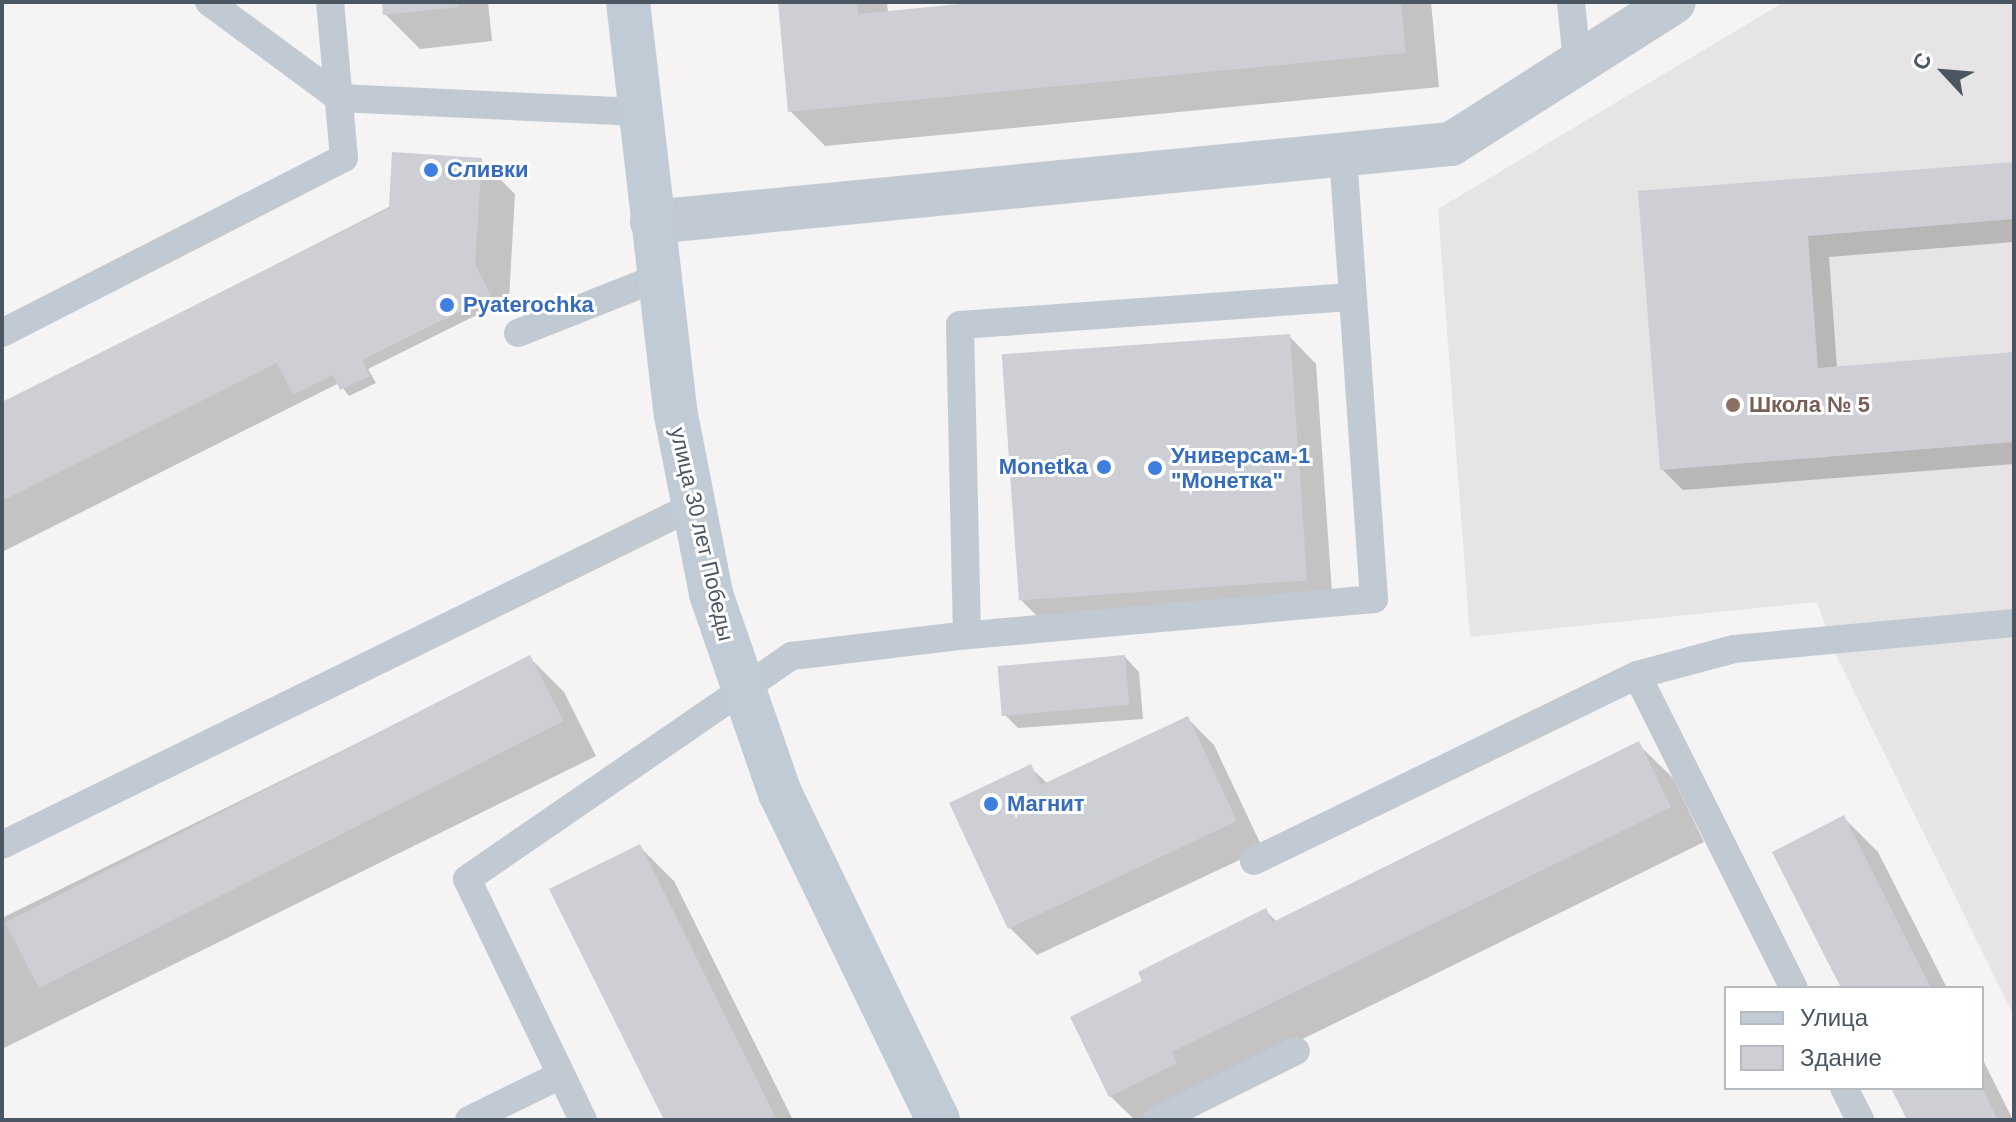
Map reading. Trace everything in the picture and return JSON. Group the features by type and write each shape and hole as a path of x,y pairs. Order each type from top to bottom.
{"main road":[{"name":"улица 30 лет Победы","path":"628,2 657,278 693,506 711,594 741,691 780,793 938,1120"}],"street":[{"path":"652,222 1451,144 1674,2"}],"lane":[{"path":"209,2 339,98 638,112"},
{"path":"2,333 344,158 330,2"},
{"path":"1571,2 1577,62"},
{"path":"583,1120 467,879 792,656 967,635 1374,599 1343,155"},
{"path":"518,333 657,278"},
{"path":"967,635 960,325 1353,297"},
{"path":"2,845 693,506"},
{"path":"1254,861 1637,675 1734,649 2014,623"},
{"path":"1637,675 1793,986"},
{"path":"1157,1120 1296,1051"},
{"path":"469,1120 561,1075"},
{"path":"1845,1090 1860,1120"}],"shaded area":[{"name":"Школа № 5","path":"1784,2 2014,2 2014,1016 1836,655 1817,602 1470,637 1438,209"}],"building":[{"path":"382,2 458,2 459,7 383,15"},
{"path":"778,2 857,2 858,14 979,2 1401,2 1406,53 788,112"},
{"path":"392,152 482,158 475,264 491,296 362,360 370,376 340,390 333,375 293,395 277,363 2,501 2,402 389,208"},
{"path":"2014,162 2014,219 1808,236 1818,368 2014,352 2014,442 1660,470 1638,191"},
{"name":"Универсам-1 \"Монетка\"","path":"1290,334 1307,580 1019,601 1002,354"},
{"path":"530,655 564,721 39,988 5,922"},
{"path":"1125,655 1129,705 1002,716 997,666"},
{"path":"1188,716 1237,821 1008,929 949,803 1031,764 1041,785"},
{"path":"1639,741 1671,807 1172,1052 1177,1063 1109,1097 1070,1017 1142,981 1138,972 1266,908 1273,922"},
{"path":"1844,815 1930,986 1840,986 1772,852"},
{"path":"640,844 777,1120 664,1120 549,889"},
{"path":"1892,1090 1983,1090 1998,1120 1907,1120"}],"place":[{"name":"Сливки","path":"431,170"},
{"name":"Pyaterochka","path":"447,305"},
{"name":"Школа № 5","path":"1733,405"},
{"name":"Monetka","path":"1104,467"},
{"name":"Универсам-1 \"Монетка\"","path":"1155,468"},
{"name":"Магнит","path":"991,804"}]}
